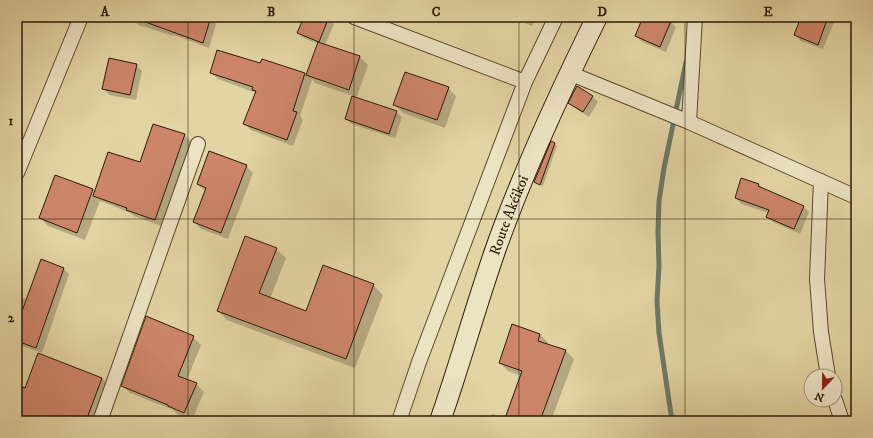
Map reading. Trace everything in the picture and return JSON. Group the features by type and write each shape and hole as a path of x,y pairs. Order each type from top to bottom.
{"street":[{"path":"17,173 81,17"},
{"path":"354,17 525,82"},
{"path":"399,421 419,362 525,82 556,17"},
{"name":"Route Akéikoi","path":"440,421 513,202 569,73 597,17"},
{"path":"689,122 695,17"},
{"path":"569,73 689,122 856,197"},
{"path":"100,421 198,144"},
{"path":"821,180 817,279 821,332 827,368"},
{"path":"838,408 842,421"}],"building":[{"path":"138,17 211,17 203,43 137,19"},
{"path":"304,17 329,17 319,42 297,33"},
{"path":"643,17 662,17 671,21 660,47 635,36"},
{"path":"801,17 828,17 818,45 794,35"},
{"path":"318,42 360,56 349,90 306,75"},
{"path":"217,50 260,63 262,59 305,73 293,111 297,112 287,140 243,124 256,91 252,90 253,87 210,73"},
{"path":"109,58 137,64 130,95 102,89"},
{"path":"405,72 449,87 437,120 393,105"},
{"path":"577,86 593,96 583,112 568,103"},
{"path":"352,96 397,111 389,134 345,119"},
{"path":"153,124 185,134 155,220 93,196 108,152 140,162"},
{"path":"551,141 555,143 540,185 534,182"},
{"path":"209,151 247,165 221,233 193,222 206,188 197,184"},
{"path":"55,175 93,189 77,233 39,218"},
{"path":"741,178 759,184 758,186 804,206 794,229 766,217 769,210 735,198"},
{"path":"245,236 277,248 259,293 306,311 323,265 374,284 346,359 217,311"},
{"path":"41,259 64,268 36,348 17,341 17,325"},
{"path":"146,316 194,336 178,376 197,383 184,413 121,386"},
{"path":"512,324 540,334 538,341 566,350 540,421 504,421 522,371 499,363"},
{"path":"38,353 102,378 86,421 17,421 17,404 23,387 25,388"}],"waterway":[{"path":"672,421 659,333 657,301 659,266 659,201 664,168 686,62"}]}
